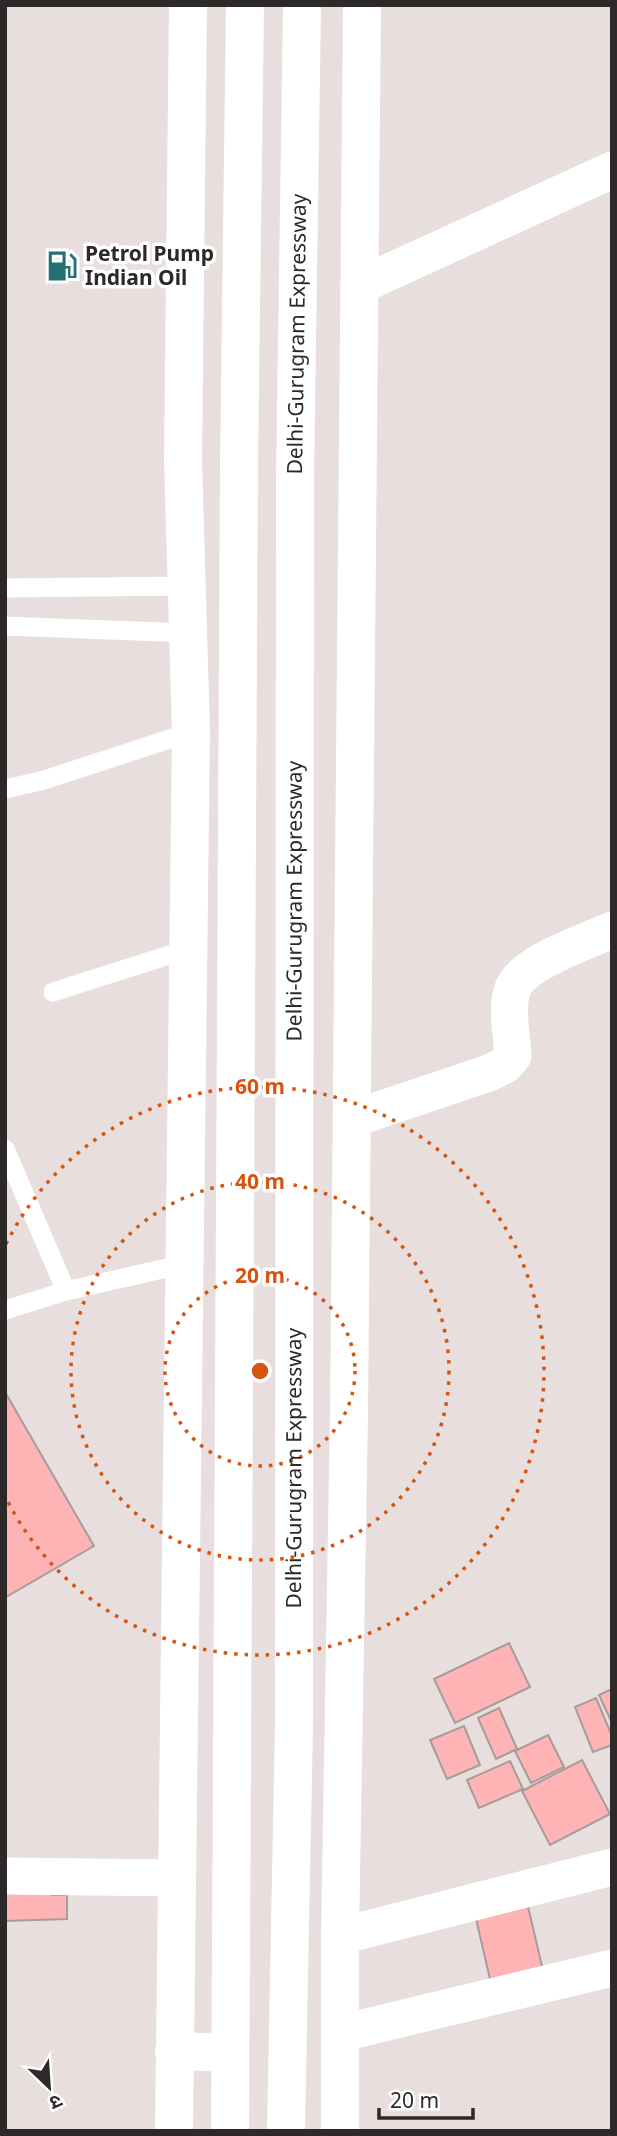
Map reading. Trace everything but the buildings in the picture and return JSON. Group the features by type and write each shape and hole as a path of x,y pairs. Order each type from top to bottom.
{"main road":[{"path":"174,2131 191,732 183,460 188,5"},
{"path":"230,2131 239,477 245,5"},
{"name":"Delhi-Gurugram Expressway","path":"286,2131 294,1723 295,479 302,5"},
{"path":"340,2131 362,5"},
{"path":"174,2051 230,2053"}],"street":[{"path":"361,285 612,170"},
{"path":"352,1119 489,1073 505,1065 513,1056 510,997 517,979 529,968 612,930"},
{"path":"340,1936 612,1867"},
{"path":"5,1876 177,1878"},
{"path":"342,2033 612,1968"}],"lane":[{"path":"5,588 188,586"},
{"path":"5,626 189,633"},
{"path":"5,789 41,781 191,732"},
{"path":"53,992 188,949"},
{"path":"5,1149 66,1291"},
{"path":"5,1310 66,1291 184,1264"}],"place":[{"name":"Petrol Pump Indian Oil","path":"62,266"}]}
